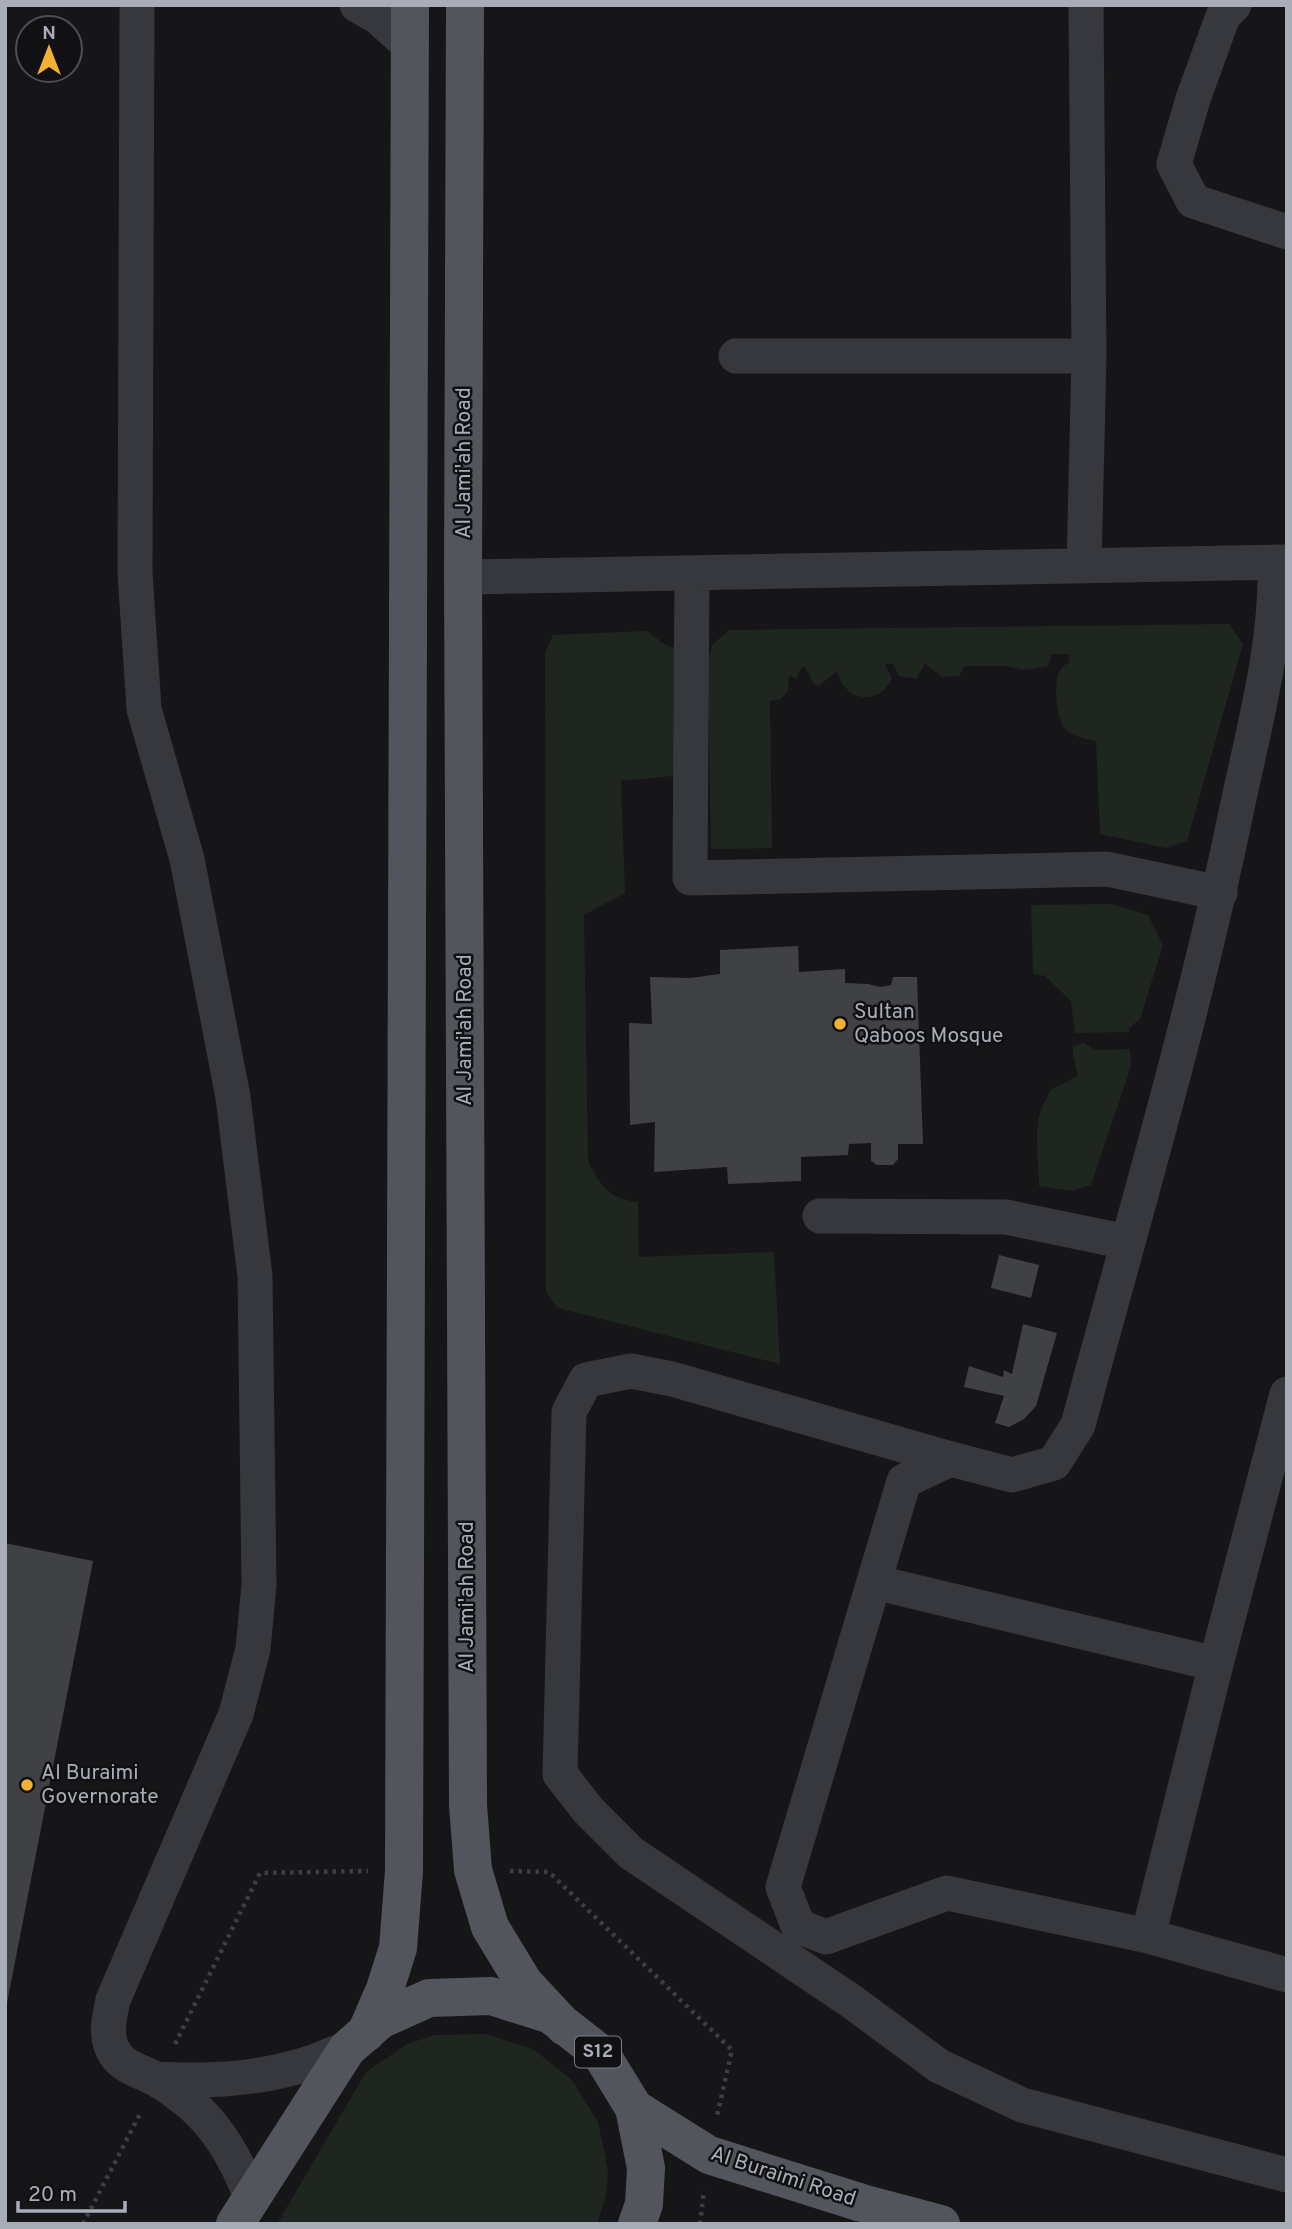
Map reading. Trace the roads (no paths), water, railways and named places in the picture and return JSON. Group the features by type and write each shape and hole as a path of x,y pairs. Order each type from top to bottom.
{"main road":[{"path":"356,2041 385,1989 398,1948 404,1871 410,5"},
{"name":"Al Jami'ah Road","path":"466,5 463,577 468,1805 473,1870 490,1927 524,1983 565,2027"},
{"name":"S12","path":"243,2211 356,2041 380,2020 429,1998 491,1996 551,2015 601,2054 634,2108 646,2168 644,2204 637,2224"},
{"name":"Al Buraimi Road","path":"634,2108 709,2155 862,2203 941,2224"}],"street":[{"path":"137,5 135,573 144,709 187,859 233,1097 255,1276 258,1585 253,1649 236,1714 113,2000 108,2021 112,2048 128,2067 157,2079 189,2102 216,2129 237,2161 243,2211"},
{"path":"357,5 378,17 410,45"},
{"path":"1084,566 1089,356 1086,5"},
{"path":"1234,5 1223,16 1193,99 1174,164 1193,201 1287,232"},
{"path":"736,356 1089,356"},
{"path":"463,577 1281,562 1269,657 1220,893 1078,1425 1054,1463 1012,1475 951,1460 672,1379 631,1371 586,1380 569,1412 560,1774 588,1810 631,1853 788,1939 850,2001 939,2066 1021,2105 1287,2175"},
{"path":"692,573 690,878 1107,869 1220,893"},
{"path":"820,1216 1006,1217 1127,1242"},
{"path":"1148,1936 1287,1394"},
{"path":"788,1939 783,1887 904,1481 951,1460"},
{"path":"874,1582 1216,1664"},
{"path":"788,1939 826,1937 947,1893 1148,1936 1287,1975"},
{"path":"157,2079 206,2082 254,2077 301,2066 356,2041"}],"place":[{"name":"Sultan Qaboos Mosque","path":"840,1024"},
{"name":"Al Buraimi Governorate","path":"27,1785"}]}
